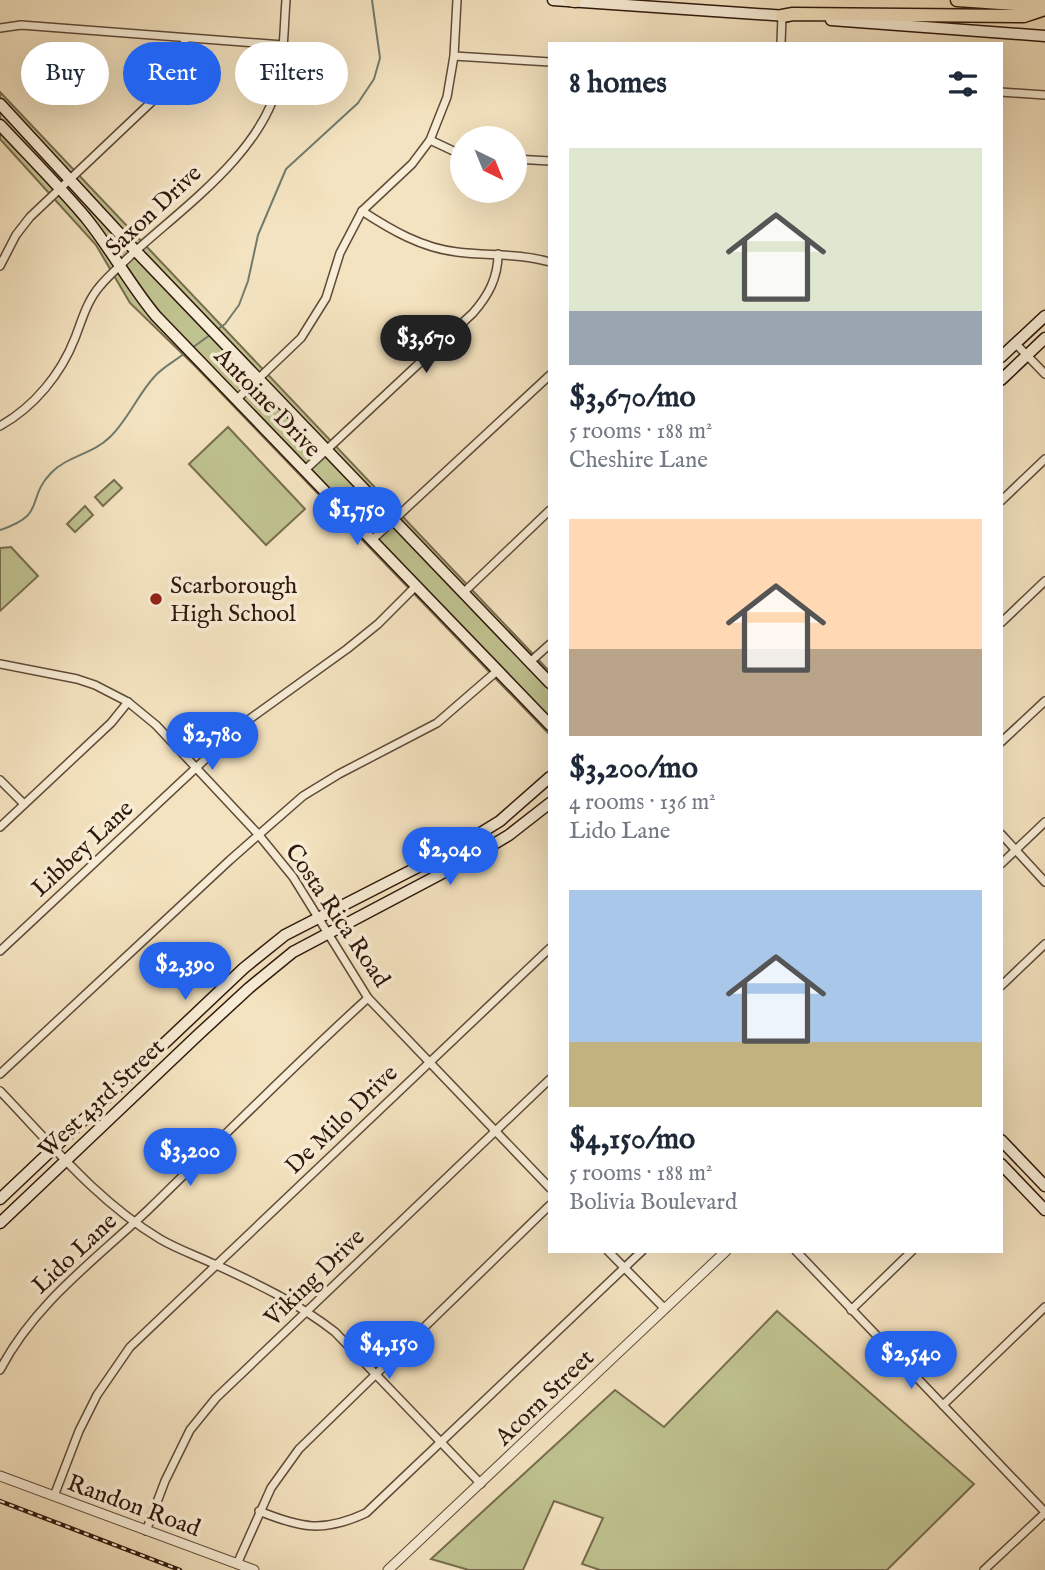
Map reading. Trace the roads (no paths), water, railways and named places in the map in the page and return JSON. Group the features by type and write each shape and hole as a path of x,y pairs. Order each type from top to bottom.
{"highway":[{"path":"957,0 1045,7"},
{"path":"782,16 1024,16 1045,7"}],"main road":[{"path":"553,0 1045,36"},
{"name":"Antoine Drive","path":"1,107 548,680"},
{"name":"Antoine Drive","path":"0,125 85,218 136,292 548,723"},
{"path":"1003,355 1045,316"},
{"path":"1003,378 1045,338"},
{"name":"West 43rd Street","path":"0,1199 244,968 285,935 461,845 500,821 548,779"},
{"name":"West 43rd Street","path":"0,1223 198,1035 293,951 469,859 509,835 548,805"},
{"path":"461,845 469,859"},
{"path":"187,1023 198,1035"},
{"path":"1003,1142 1045,1185"},
{"path":"1003,1167 1045,1210"}],"street":[{"name":"Saxon Drive","path":"283,42 286,0"},
{"path":"237,399 302,338 326,298 340,253 362,211 412,164 430,140 447,97 454,56 457,0"},
{"path":"781,42 782,16"},
{"path":"0,28 21,25 235,42"},
{"path":"0,266 16,235 30,217 175,77 182,61 185,39"},
{"path":"454,56 548,62"},
{"path":"1003,92 1045,95"},
{"name":"Saxon Drive","path":"0,426 29,404 57,374 99,287 214,180 254,136 270,105"},
{"path":"430,140 450,149"},
{"path":"527,160 548,161"},
{"path":"362,211 396,233 432,247 455,252 533,257 548,261"},
{"path":"304,470 483,301 494,283 498,254"},
{"path":"1016,344 1045,374"},
{"path":"372,540 548,377"},
{"path":"1003,499 1045,458"},
{"path":"463,593 548,512"},
{"path":"1003,621 1045,581"},
{"name":"Libbey Lane","path":"0,951 244,723 347,649 416,586"},
{"path":"530,662 548,646"},
{"name":"Costa Rica Road","path":"0,664 77,679 128,702 156,725 258,834 293,877 368,998 548,1186"},
{"path":"0,1074 258,834 303,796 437,723 497,671"},
{"path":"1003,740 1045,701"},
{"path":"0,827 111,723 128,702"},
{"path":"0,780 24,804"},
{"path":"1003,862 1045,822"},
{"path":"1003,836 1045,882"},
{"path":"1003,984 1045,944"},
{"name":"De Milo Drive","path":"54,1496 79,1431 103,1385 130,1347 548,950"},
{"name":"Lido Lane","path":"0,1370 12,1347 50,1299 368,998"},
{"name":"Viking Drive","path":"146,1531 165,1481 190,1430 216,1398 548,1081"},
{"path":"0,1091 94,1190 134,1222 163,1241 273,1292 335,1332 481,1485"},
{"path":"1003,1165 1015,1154"},
{"path":"237,1564 271,1488 299,1449 548,1207"},
{"path":"610,1253 665,1309"},
{"path":"259,1511 293,1524 320,1528 343,1524 366,1513 640,1253"},
{"name":"Acorn Street","path":"387,1569 481,1485 724,1253"},
{"path":"798,1253 1045,1513 984,1570"},
{"path":"851,1310 910,1253"},
{"path":"943,1405 1045,1307"},
{"name":"Randon Road","path":"0,1476 254,1570"}],"waterway":[{"path":"218,329 239,305 248,281 258,235 286,169 358,103 374,79 380,58 372,0"},
{"path":"192,348 210,335"},
{"path":"0,530 25,518 34,506 43,483 57,467 110,437 155,376 185,353"}],"railway":[{"path":"0,1501 180,1570"}],"place":[{"name":"Scarborough High School","path":"156,599"}]}
